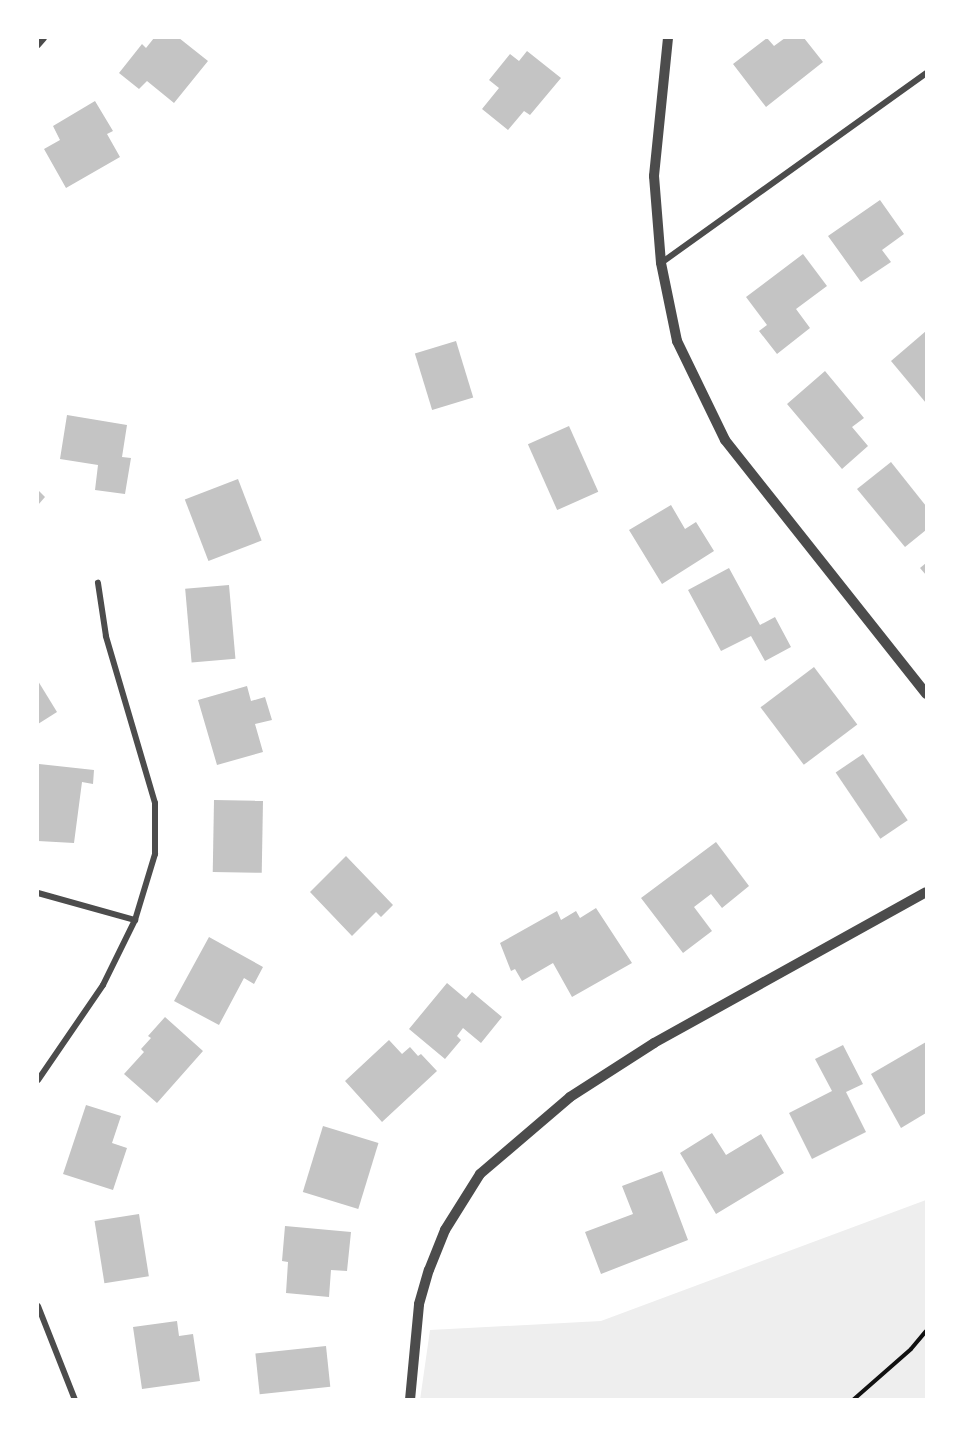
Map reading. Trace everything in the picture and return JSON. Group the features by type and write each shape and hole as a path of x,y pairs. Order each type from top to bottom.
{"street":[{"path":"38,45 44,38"},
{"path":"668,38 654,176 661,263 677,341 726,440 927,694"},
{"path":"661,263 927,73"},
{"path":"38,1080 103,985 135,920 155,854 155,803 106,636 98,583"},
{"path":"410,1400 419,1304 429,1270 445,1230 480,1174 570,1097 654,1043 927,892"},
{"path":"38,893 135,920"},
{"path":"38,1306 75,1400"}],"path":[{"path":"853,1400 911,1349 927,1331"}],"shaded area":[{"path":"926,1200 926,1399 420,1400 430,1330 601,1321"}],"building":[{"path":"154,38 179,38 208,61 174,103 147,81 139,89 119,73 142,44 146,48"},
{"path":"767,38 774,46 785,38 804,38 823,62 766,107 733,64"},
{"path":"527,51 561,78 530,115 524,111 508,130 482,109 499,88 489,80 510,54 519,61"},
{"path":"95,101 113,131 107,134 120,157 66,188 44,149 60,140 53,126"},
{"path":"880,200 904,234 882,250 891,262 861,282 828,236"},
{"path":"803,254 827,286 796,309 810,328 777,354 759,331 767,325 746,297"},
{"path":"926,331 926,403 891,361"},
{"path":"456,341 473,397 432,410 415,354"},
{"path":"825,371 864,418 852,427 868,446 842,469 787,404"},
{"path":"67,415 127,425 122,457 131,458 125,494 95,490 98,465 60,459"},
{"path":"569,426 598,492 557,510 528,444"},
{"path":"891,462 926,506 926,530 905,547 857,489"},
{"path":"238,479 262,541 208,561 185,499"},
{"path":"38,490 45,497 38,505"},
{"path":"671,505 685,529 696,522 714,551 662,584 629,530"},
{"path":"926,563 926,575 920,568"},
{"path":"729,568 760,625 775,617 791,647 765,661 751,636 721,651 688,590"},
{"path":"229,585 235,659 192,663 185,589"},
{"path":"814,667 857,725 804,765 760,707"},
{"path":"38,681 57,712 38,724"},
{"path":"247,686 251,701 265,697 272,720 255,724 263,752 217,765 198,700"},
{"path":"863,754 908,820 880,839 836,772"},
{"path":"39,764 94,770 93,784 82,782 74,843 38,841"},
{"path":"214,800 263,801 262,873 213,872"},
{"path":"716,842 749,886 722,908 711,894 694,907 712,931 683,953 641,898"},
{"path":"346,856 393,905 381,917 376,912 352,936 310,892"},
{"path":"596,908 632,963 572,997 553,963 522,981 515,969 511,971 500,943 557,911 561,920 576,911 580,918"},
{"path":"209,937 263,967 254,984 244,978 219,1025 174,1001"},
{"path":"447,983 466,999 472,992 502,1017 481,1043 463,1028 457,1036 461,1040 445,1059 409,1029"},
{"path":"165,1017 203,1051 157,1103 124,1074 144,1052 141,1049 151,1038 148,1036"},
{"path":"389,1040 402,1054 410,1047 418,1056 421,1054 437,1071 382,1122 345,1081"},
{"path":"926,1042 926,1113 901,1128 871,1074"},
{"path":"843,1045 863,1084 846,1092 866,1132 812,1159 789,1113 832,1091 815,1059"},
{"path":"86,1105 121,1116 112,1143 127,1148 113,1190 63,1174"},
{"path":"323,1126 378,1143 358,1209 303,1192"},
{"path":"712,1133 726,1155 761,1134 784,1173 716,1214 680,1153"},
{"path":"662,1171 688,1240 601,1274 585,1232 633,1214 622,1186"},
{"path":"139,1214 149,1276 104,1283 95,1221"},
{"path":"285,1226 351,1232 347,1271 331,1270 329,1297 286,1293 288,1262 282,1261"},
{"path":"177,1321 179,1336 193,1334 200,1381 142,1389 133,1327"},
{"path":"326,1346 330,1387 260,1394 255,1353"}]}
